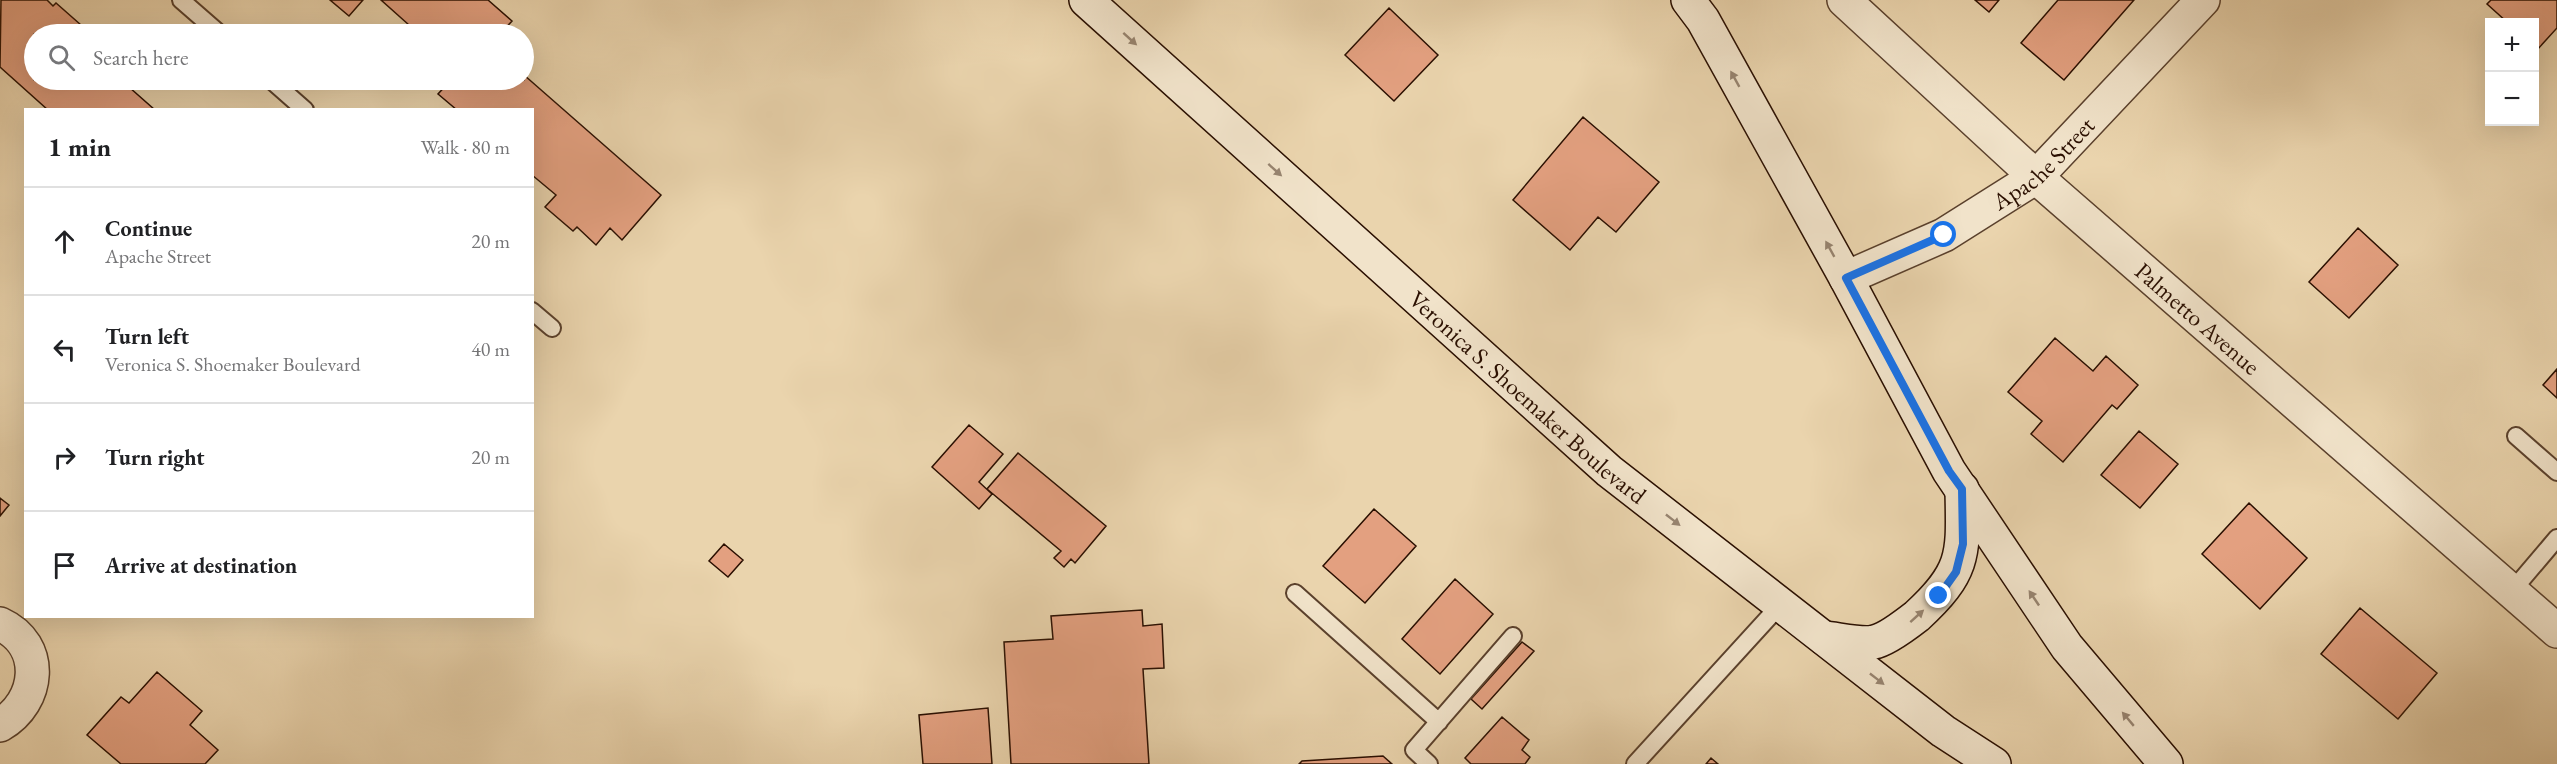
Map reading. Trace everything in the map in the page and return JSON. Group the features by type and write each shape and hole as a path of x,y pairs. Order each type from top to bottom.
{"street":[{"name":"Veronica S. Shoemaker Boulevard","path":"1086,0 1609,471 1943,730 1994,764"},
{"path":"1688,0 1703,21 1846,278 1949,471 2067,647 2166,764"},
{"name":"Palmetto Avenue","path":"1844,0 2036,177 2557,631"},
{"name":"Apache Street","path":"1846,278 1944,235 2036,177 2203,0"},
{"path":"1824,638 1874,642 1909,623 1939,596 1956,572 1963,544 1962,489"},
{"path":"0,624 21,639 30,654 33,671 31,688 24,704 13,718 0,725"}],"lane":[{"path":"181,0 209,24"},
{"path":"282,90 303,108"},
{"path":"534,313 552,328"},
{"path":"2516,436 2557,472"},
{"path":"2512,591 2557,538"},
{"path":"1295,592 1439,722"},
{"path":"1635,764 1781,604"},
{"path":"1429,764 1414,750 1514,636"}],"building":[{"path":"1,0 47,0 53,6 56,3 80,24 24,24 24,88 0,67"},
{"path":"330,0 363,0 349,16"},
{"path":"381,0 488,0 512,21 509,24 408,24"},
{"path":"1975,0 1999,0 1989,12"},
{"path":"2058,0 2134,0 2064,80 2021,43"},
{"path":"2491,0 2557,0 2557,28 2539,48 2539,18 2503,18 2487,4"},
{"path":"1389,8 1438,55 1394,101 1345,55"},
{"path":"534,84 661,195 622,240 610,228 596,245 577,227 573,231 545,207 556,195 534,177 534,108 455,108 438,94 442,90 534,90"},
{"path":"26,90 132,90 153,108 46,108"},
{"path":"1583,117 1659,182 1616,232 1598,217 1570,250 1513,200"},
{"path":"2358,228 2398,265 2349,318 2309,282"},
{"path":"2055,338 2093,371 2106,356 2138,385 2117,409 2112,405 2063,462 2031,434 2042,421 2008,392"},
{"path":"2557,369 2557,398 2543,385"},
{"path":"969,425 1003,454 979,482 992,494 979,509 932,467"},
{"path":"2139,431 2178,464 2140,508 2101,475"},
{"path":"1018,453 1106,526 1075,563 1071,559 1064,567 1054,558 1061,551 987,489"},
{"path":"0,498 9,505 0,516"},
{"path":"2249,503 2307,558 2260,609 2202,554"},
{"path":"1374,509 1416,546 1365,603 1323,566"},
{"path":"724,544 743,560 728,577 709,561"},
{"path":"1455,579 1493,614 1440,674 1402,639"},
{"path":"2360,608 2437,673 2398,719 2321,654"},
{"path":"1142,610 1143,626 1162,624 1164,668 1143,669 1149,764 1011,764 1004,642 1053,639 1051,616"},
{"path":"1522,642 1534,651 1482,709 1471,699"},
{"path":"157,672 202,711 190,725 218,750 205,764 121,764 87,735 121,697 129,703"},
{"path":"988,708 992,764 923,764 919,715"},
{"path":"1502,717 1529,740 1522,750 1530,757 1525,764 1471,764 1465,758"},
{"path":"1383,756 1392,764 1299,764 1302,761"},
{"path":"1711,758 1718,764 1706,764"}],"route":[{"path":"1939,596 1956,572 1963,544 1962,489 1949,471 1846,278 1944,235"}]}
